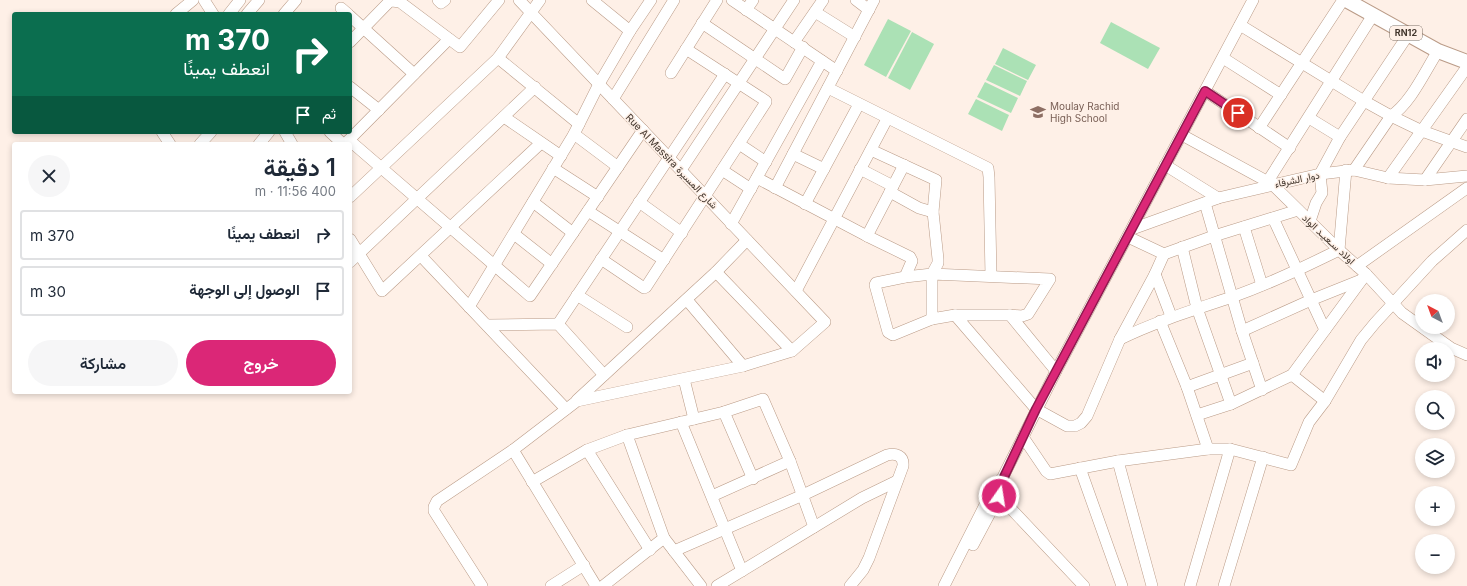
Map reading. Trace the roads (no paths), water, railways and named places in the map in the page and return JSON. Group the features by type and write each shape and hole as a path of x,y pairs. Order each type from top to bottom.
{"main road":[{"name":"RN12","path":"1346,0 1438,51 1467,62"}],"street":[{"path":"178,12 193,0"},
{"path":"204,0 212,12"},
{"path":"231,12 240,0"},
{"path":"249,12 259,0"},
{"path":"286,12 296,0"},
{"path":"438,0 441,3 445,0"},
{"path":"352,40 389,2 396,1 400,2 458,46 461,46 499,0"},
{"name":"Rue Al Massira شارع المسيرة","path":"519,0 825,322 792,351"},
{"path":"352,195 498,58 540,0"},
{"path":"592,0 630,31"},
{"path":"470,307 577,129 599,84 650,0"},
{"path":"613,99 674,0"},
{"path":"671,73 717,0"},
{"path":"732,0 837,71"},
{"path":"746,10 753,0"},
{"path":"681,170 794,0"},
{"path":"702,23 785,79 798,45 823,0"},
{"path":"776,188 872,5 856,0"},
{"path":"950,586 1036,409 1253,0"},
{"path":"1259,128 1343,0"},
{"path":"815,12 855,37"},
{"path":"1270,183 1290,148 1373,15"},
{"path":"352,18 414,74"},
{"path":"1240,25 1301,64 1391,116 1422,131 1467,147"},
{"path":"1310,221 1316,203 1322,194 1320,174 1340,137 1408,35"},
{"path":"347,142 449,39"},
{"path":"601,259 645,288 766,101 686,49"},
{"path":"1120,339 1171,316 1262,285 1339,250 1350,170 1391,116 1398,112 1406,103 1438,51"},
{"path":"498,58 535,87 618,167"},
{"path":"1223,58 1281,95"},
{"path":"731,224 822,60"},
{"path":"1388,178 1467,67"},
{"path":"558,324 725,74"},
{"path":"352,260 535,87"},
{"path":"828,88 887,119 988,168 991,276"},
{"path":"352,89 379,110"},
{"path":"1205,91 1290,148"},
{"path":"805,204 859,104"},
{"path":"504,117 561,156"},
{"path":"1309,118 1340,137"},
{"path":"796,291 887,119"},
{"path":"1425,180 1467,119"},
{"path":"352,147 382,168 530,296 643,130"},
{"path":"202,142 209,134"},
{"path":"260,142 267,134"},
{"path":"333,134 345,142"},
{"name":"اولاد سـعيـد الواد","path":"1182,135 1270,183 1357,266 1364,277 1402,313 1451,348 1467,355"},
{"path":"352,242 382,291 541,143"},
{"path":"739,144 766,162"},
{"path":"871,150 936,180 933,212 938,263 932,274 932,319"},
{"path":"793,154 824,169"},
{"path":"867,236 904,165"},
{"path":"1165,165 1218,198"},
{"path":"553,168 598,197"},
{"path":"722,170 751,189"},
{"path":"860,170 919,208 933,212"},
{"name":"دوار الشرفاء","path":"1130,233 1218,198 1270,183 1320,174 1350,170 1388,178 1425,180 1467,176"},
{"path":"757,178 911,258 912,261 905,277"},
{"path":"1357,266 1467,188"},
{"path":"533,202 573,233"},
{"path":"639,202 682,233"},
{"path":"1205,203 1242,331 1262,390"},
{"path":"954,315 1036,409 1067,426 1075,426 1081,423 1087,416 1120,339 1155,274 1164,254 1214,236 1298,210"},
{"path":"588,211 664,260"},
{"path":"1273,218 1325,330"},
{"path":"1244,227 1262,285"},
{"path":"1023,437 1048,473 1053,474 1118,461 1208,449 1230,449 1292,465 1309,422 1325,401 1362,340 1375,323 1432,261 1467,230"},
{"path":"1130,233 1164,254"},
{"path":"514,234 552,264"},
{"path":"482,586 434,511 437,501 513,450 576,401 687,300 747,240"},
{"path":"1182,247 1197,308 1231,404"},
{"path":"421,256 566,409"},
{"path":"576,401 743,366 792,351 716,272"},
{"path":"932,274 991,276 1050,279 1028,314 1022,316 954,315 932,319 892,334 888,332 875,285 878,282 932,274"},
{"path":"1155,274 1171,316"},
{"path":"1242,331 1364,277"},
{"path":"1197,415 1231,404 1292,375 1364,277"},
{"path":"577,295 627,327"},
{"path":"687,300 743,366"},
{"path":"1010,315 1056,371"},
{"path":"1160,321 1187,387 1208,449"},
{"path":"487,325 558,324 604,376"},
{"path":"1187,387 1253,363"},
{"path":"1292,375 1325,401"},
{"path":"684,379 694,419"},
{"path":"532,482 587,450 627,436 724,412 763,400 790,462 814,528"},
{"path":"724,412 753,479"},
{"path":"681,422 742,571"},
{"path":"627,436 664,538 700,586"},
{"path":"1190,586 1230,449"},
{"path":"513,450 596,586"},
{"path":"587,450 650,550"},
{"path":"674,551 803,495 887,455 893,454 902,457 903,462 897,481 870,558 863,570 850,586"},
{"path":"1224,586 1263,457"},
{"path":"1118,461 1152,586"},
{"path":"712,496 790,462"},
{"path":"1080,468 1122,586"},
{"path":"717,586 862,498 897,481"},
{"path":"995,495 1084,586"},
{"path":"603,586 664,538"},
{"path":"944,586 964,556"},
{"path":"551,586 584,565"}],"place":[{"name":"Moulay Rachid High School","path":"1038,112"}]}
